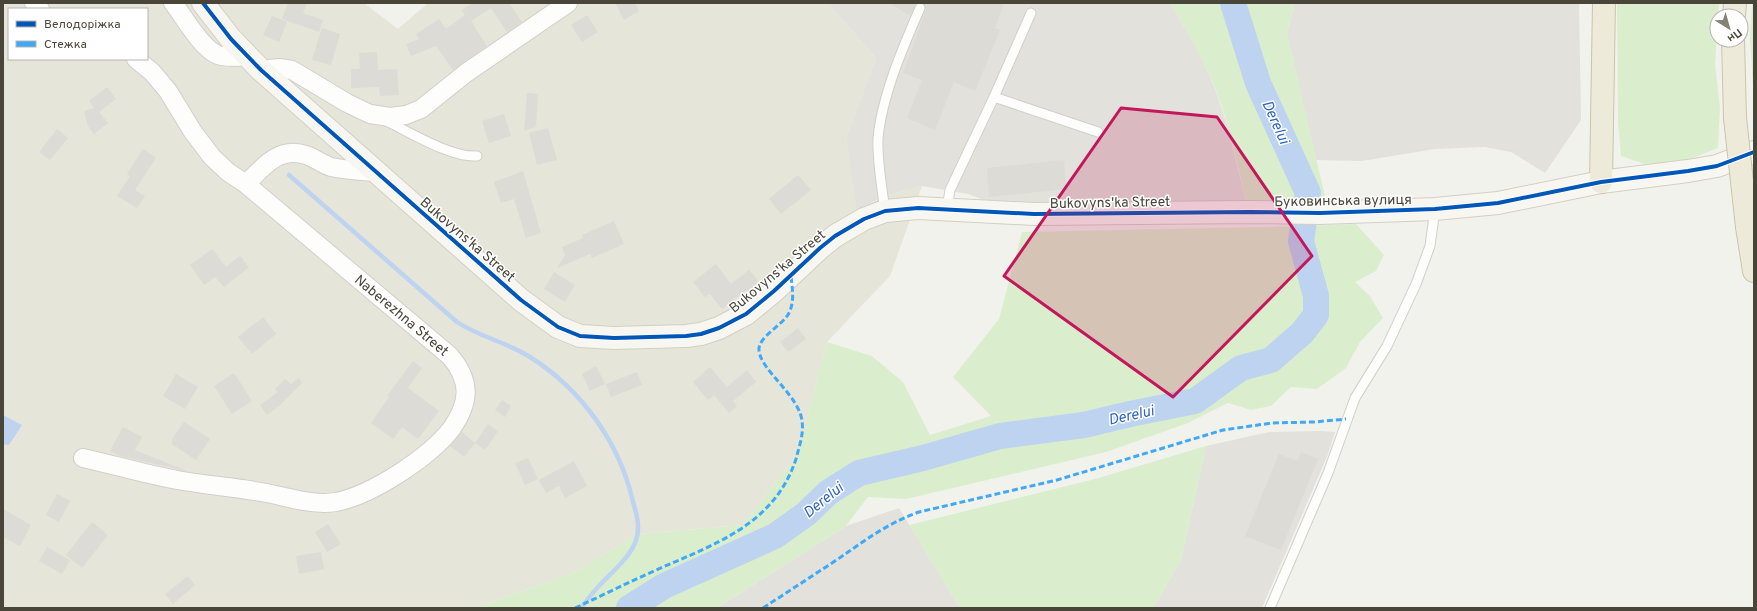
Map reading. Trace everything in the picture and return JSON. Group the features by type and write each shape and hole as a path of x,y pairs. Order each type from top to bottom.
{"highway":[{"path":"1601,182 1604,3"},
{"path":"1733,48 1735,118 1747,227 1754,271"}],"street":[{"path":"173,3 202,42 213,53 253,63 292,70 347,104 370,114 390,117 406,115 417,111 466,73 568,3"},
{"name":"Bukovyns'ka Street","path":"203,3 231,39 253,63 538,314 567,331 593,337 614,338 686,336 710,331 732,323 758,305 834,236 864,219 885,211 904,209 947,209 1034,214 1250,212"},
{"name":"Naberezhna Street","path":"83,458 174,479 262,492 310,502 344,500 365,492 409,466 429,451 442,439 460,416 466,398 466,387 461,371 450,356 246,184 228,172 212,157 193,132 168,91 152,72 137,60"},
{"path":"246,184 274,158 290,152 306,155 332,167 375,172"},
{"name":"Буковинська вулиця","path":"1250,212 1320,213 1435,209 1498,203 1601,182 1717,166 1754,152"}],"lane":[{"path":"885,211 878,149 882,116 894,71 920,8"},
{"path":"947,209 950,190 994,97 1031,13"},
{"path":"994,97 1098,132"},
{"path":"370,114 453,152 466,156 477,156"},
{"path":"1270,608 1328,473 1355,398 1387,346 1416,284 1430,246 1435,209"}],"highlighted area":[{"path":"1121,108 1217,117 1312,256 1173,397 1004,276"}],"shaded area":[{"path":"3,3 364,3 398,29 428,3 828,3 876,58 846,139 858,210 887,195 922,186 890,276 827,342 797,455 743,525 637,534 573,573 475,608 3,608"},
{"path":"828,3 1170,3 1199,52 1216,91 1228,128 1247,206 991,203 968,194 922,186 887,195 857,210 846,139 876,58"},
{"path":"1295,3 1579,3 1581,120 1545,173 1511,152 1485,147 1435,149 1362,161 1316,160 1287,34"},
{"path":"1269,432 1335,432 1328,454 1262,608 1153,608 1181,560 1206,446"},
{"path":"899,508 960,608 717,608 846,526"}],"green space":[{"path":"1170,3 1295,3 1287,34 1325,196 1247,206 1230,133 1216,90 1183,24"},
{"path":"1617,3 1719,3 1719,8 1709,8 1709,48 1716,48 1715,64 1720,107 1718,148 1690,159 1653,167 1621,156 1618,123"},
{"path":"1752,3 1754,3 1754,103 1750,38"},
{"path":"1356,224 1384,255 1376,271 1355,282 1370,296 1383,318 1360,342 1346,368 1317,389 1291,387 1271,406 1251,410 1228,403 1188,423 1106,452 906,499 868,497 846,526 717,608 475,608 573,573 637,534 743,525 797,455 827,342 872,356 903,382 930,435 991,416 953,377 999,319 1022,232"},
{"path":"1206,446 1181,560 1153,608 960,608 909,525 1095,479"}],"water":[{"path":"3,415 22,425 9,445 3,444"}],"building":[{"path":"288,3 307,3 303,13 323,20 319,32 282,19"},
{"path":"473,3 509,3 522,22 507,32 491,8 471,21 487,46 453,70 436,46 411,56 406,44 419,39 416,34 439,19 446,29 465,15 462,10"},
{"path":"615,3 635,3 639,11 624,20"},
{"path":"890,3 917,3 910,16"},
{"path":"923,3 1004,3 995,28 1000,30 975,91 954,82 935,130 907,118 922,80 903,73 926,10"},
{"path":"587,15 598,32 582,42 571,25"},
{"path":"272,16 287,22 279,42 263,35"},
{"path":"322,28 340,34 331,65 312,60"},
{"path":"377,52 378,70 397,69 399,95 380,96 379,87 351,88 351,69 360,69 359,53"},
{"path":"107,87 116,99 99,112 108,123 94,134 88,126 84,111 94,108 89,101"},
{"path":"527,93 538,94 536,127 524,131"},
{"path":"504,114 511,136 489,143 482,121"},
{"path":"548,128 557,160 537,165 529,133"},
{"path":"57,129 68,138 50,160 39,152"},
{"path":"143,149 156,158 135,190 145,196 137,208 117,196 130,176 127,174"},
{"path":"1064,160 1067,189 989,197 987,168"},
{"path":"523,171 541,233 526,238 514,199 501,203 494,182"},
{"path":"798,175 811,190 781,214 769,199"},
{"path":"614,221 624,244 592,258 590,254 557,268 565,255 562,247 583,238 582,235"},
{"path":"212,249 226,267 240,256 249,267 224,287 215,277 204,285 190,265"},
{"path":"716,264 731,284 749,270 759,282 748,292 746,290 722,309 710,294 705,297 693,282"},
{"path":"554,272 575,285 565,302 544,289"},
{"path":"263,317 276,334 252,354 238,337"},
{"path":"798,328 806,339 788,352 780,342"},
{"path":"413,361 422,368 408,388 439,411 418,439 402,427 393,439 371,423 389,397 387,396"},
{"path":"596,366 605,384 590,391 582,374"},
{"path":"710,367 727,387 747,370 756,382 733,401 737,406 729,413 714,395 708,400 693,382"},
{"path":"637,372 642,385 611,397 606,384"},
{"path":"234,373 252,401 232,414 214,386"},
{"path":"176,374 198,387 185,409 163,396"},
{"path":"299,378 302,383 280,405 267,415 260,405 278,392 275,389 285,379 291,384"},
{"path":"502,400 511,406 505,417 495,410"},
{"path":"184,422 210,439 196,460 172,444 172,439"},
{"path":"488,424 498,431 485,450 475,443"},
{"path":"123,427 142,437 135,450 190,472 120,456 110,451"},
{"path":"462,432 475,443 464,457 450,446"},
{"path":"1301,452 1318,459 1281,550 1245,536 1279,454 1297,461"},
{"path":"528,458 538,479 525,485 515,463"},
{"path":"574,461 587,486 565,498 559,486 546,493 539,480"},
{"path":"57,494 70,501 59,522 46,515"},
{"path":"3,509 31,525 20,546 3,537"},
{"path":"92,522 108,535 82,568 66,555"},
{"path":"328,524 341,544 327,552 315,532"},
{"path":"47,547 70,560 62,574 39,561"},
{"path":"321,552 324,569 299,574 296,556"},
{"path":"188,576 195,585 173,604 165,594"}],"waterway":[{"name":"Derelui","path":"629,608 664,586 775,536 806,514 829,492 859,473 923,458 1000,436 1084,425 1195,401 1241,368 1271,360 1302,333 1316,315 1316,296 1301,241 1308,193 1258,83 1233,3"},
{"path":"289,175 457,322 474,332 512,347 549,370 582,401 596,419 619,459 627,480 637,517 638,533 632,549 581,608"}],"marked path":[{"path":"575,608 719,542 757,517 773,501 786,482 796,459 800,445 802,436 802,421 794,402 766,366 761,358 759,350 762,340 782,322 789,313 793,299 791,275"},
{"path":"763,608 874,534 895,522 919,512 1057,480 1223,430 1272,423 1314,422 1346,419"}],"cycle path":[{"path":"203,3 231,39 261,70 521,300 558,327 580,336 614,338 686,336 701,334 719,328 746,314 835,236 864,219 885,211 918,208 1034,214 1250,212 1320,213 1435,209 1498,203 1601,182 1717,166 1754,152"}]}
